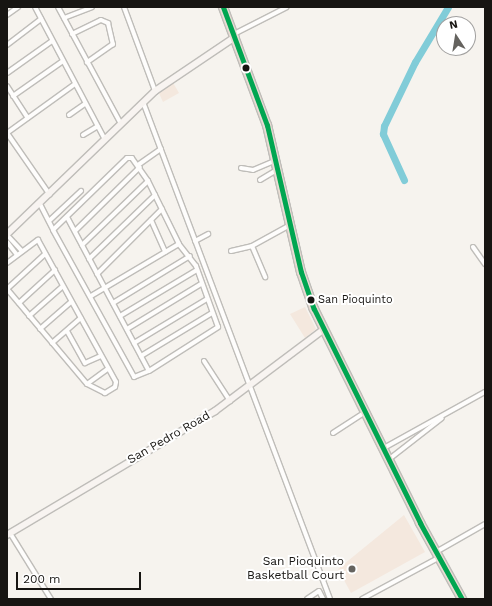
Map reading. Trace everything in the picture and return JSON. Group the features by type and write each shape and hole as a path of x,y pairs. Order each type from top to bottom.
{"highway":[{"path":"223,7 235,36 276,160 305,284 323,330 382,449 437,555 462,599"}],"street":[{"path":"7,15 18,7"},
{"path":"35,7 105,140"},
{"path":"58,7 121,124"},
{"path":"64,18 92,7"},
{"path":"124,7 155,91"},
{"path":"22,251 7,235 51,195 143,102 155,91 235,36 287,7"},
{"path":"7,45 41,19"},
{"path":"72,34 102,20 108,23 113,44 87,62"},
{"path":"7,73 52,41"},
{"path":"13,96 63,61"},
{"path":"51,195 7,133 75,84"},
{"path":"7,86 28,118"},
{"path":"143,102 330,599"},
{"path":"69,115 85,104"},
{"path":"83,135 98,126"},
{"path":"75,232 139,166 161,149"},
{"path":"40,204 53,230 133,376 149,371 217,328 190,256 179,244 139,166 128,158 53,230"},
{"path":"241,168 252,170 276,160"},
{"path":"260,180 278,169"},
{"path":"82,245 148,181"},
{"path":"49,221 81,191"},
{"path":"89,259 155,195"},
{"path":"97,274 162,209"},
{"path":"67,217 149,371"},
{"path":"151,220 166,252"},
{"path":"231,251 252,246 290,225"},
{"path":"195,241 208,234"},
{"path":"7,264 36,240 45,254 55,270 71,302 116,382 115,387 105,393 87,384 7,289 45,254"},
{"path":"7,242 17,255"},
{"path":"90,296 179,244"},
{"path":"252,246 265,277"},
{"path":"473,247 485,264"},
{"path":"113,303 190,256"},
{"path":"18,303 55,270"},
{"path":"120,316 196,270"},
{"path":"127,329 201,284"},
{"path":"30,316 63,286"},
{"path":"134,343 207,299"},
{"path":"40,328 71,302"},
{"path":"141,356 212,313"},
{"path":"52,343 81,318"},
{"name":"San Pedro Road","path":"9,534 230,401 323,330"},
{"path":"67,331 85,363 101,356"},
{"path":"204,361 230,401"},
{"path":"87,384 108,369"},
{"path":"382,449 428,422 443,416 485,392"},
{"path":"333,433 364,413"},
{"path":"388,460 397,450 432,428 443,416"},
{"path":"428,422 432,428"},
{"path":"365,598 485,524"},
{"path":"9,534 51,599"},
{"path":"306,599 320,591 323,599"}],"shaded area":[{"path":"172,81 179,93 163,102 158,91"},
{"path":"305,307 316,329 305,338 290,314"},
{"path":"404,515 425,552 351,593 338,569"}],"waterway":[{"path":"404,180 383,134 384,126 415,62 448,7"}],"transit line":[{"path":"223,7 267,125 301,272 314,309 420,523 462,599"}],"place":[{"name":"San Pioquinto","path":"311,300"},
{"name":"San Pioquinto Basketball Court","path":"352,569"}]}
